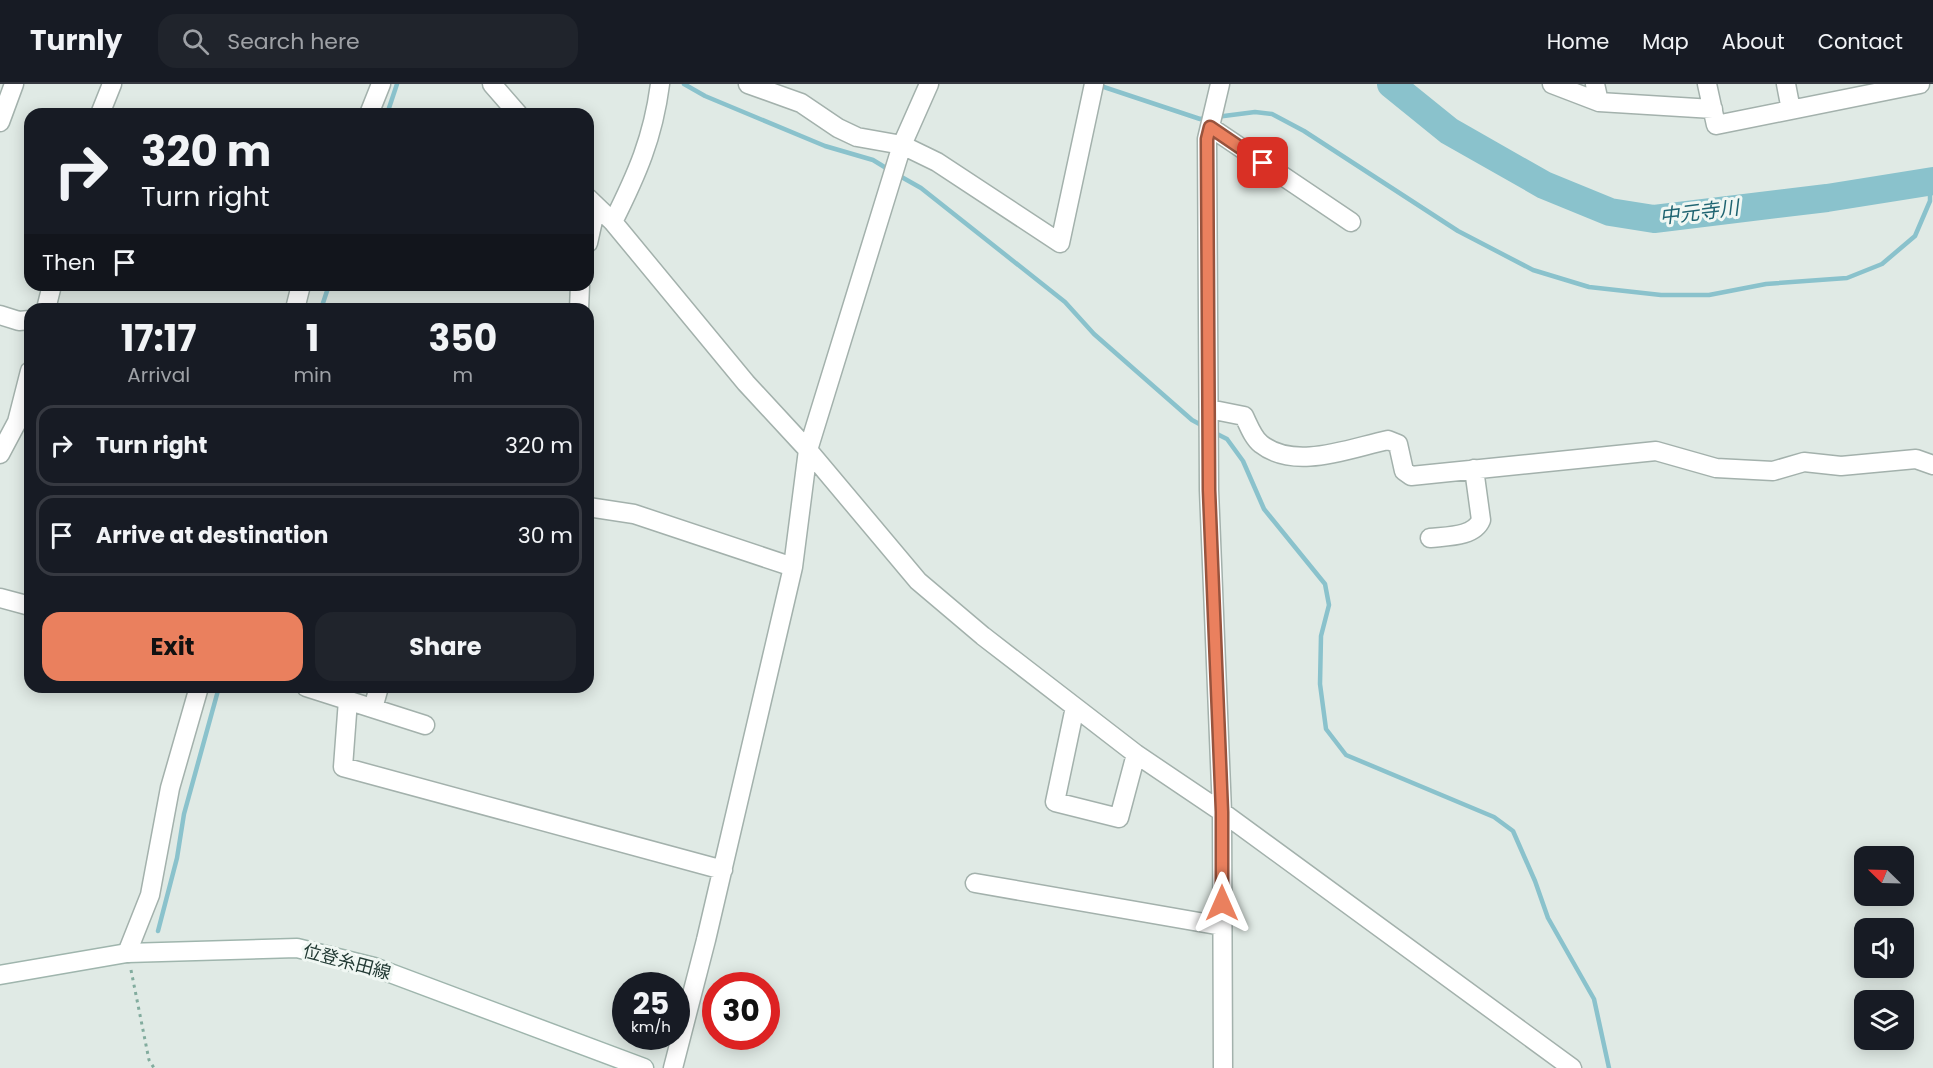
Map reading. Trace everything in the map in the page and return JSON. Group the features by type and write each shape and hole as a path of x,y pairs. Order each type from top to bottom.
{"street":[{"path":"0,122 14,84"},
{"path":"102,108 112,84"},
{"path":"371,108 381,84"},
{"path":"492,84 513,108"},
{"path":"613,222 637,174 655,123 660,84"},
{"path":"748,84 801,103 857,138 879,139 902,145 937,162 1060,243 1094,84"},
{"path":"673,1068 723,870 793,567 808,450 902,145 929,84"},
{"path":"1220,84 1207,139 1209,490 1222,812 1223,1068"},
{"path":"1552,84 1597,93 1713,109"},
{"path":"1707,84 1716,125 1791,110 1869,89 1920,84"},
{"path":"1786,84 1791,110"},
{"path":"1210,127 1351,222"},
{"path":"594,204 613,222 746,384 808,450 918,581 983,636 1136,754 1222,812 1572,1068"},
{"path":"0,315 24,321"},
{"path":"0,454 17,422 24,395"},
{"path":"1209,409 1244,416 1259,443 1277,453 1304,457 1388,440 1398,444 1404,471 1411,476 1656,451 1716,468 1773,471 1804,462 1841,466 1916,459 1933,465"},
{"path":"1430,538 1470,532 1478,527 1481,520 1473,469"},
{"path":"594,508 634,514 793,567"},
{"path":"0,598 24,604"},
{"path":"127,953 150,895 170,788 197,693"},
{"path":"325,693 424,725"},
{"path":"373,708 377,693"},
{"path":"348,700 343,767 723,870"},
{"path":"1075,707 1055,802 1119,818 1136,754"},
{"path":"975,883 1222,926"},
{"name":"位登糸田線","path":"0,975 127,953 297,948 374,967 644,1068"}],"path":[{"path":"127,953 149,1060 154,1068"}],"waterway":[{"path":"389,108 397,84"},
{"path":"684,84 705,96 825,146 873,160 891,171"},
{"name":"中元寺川","path":"1391,84 1449,131 1544,185 1610,212 1654,219 1827,198 1933,181"},
{"path":"1098,85 1200,119 1207,118"},
{"path":"1216,117 1255,112 1272,114 1304,131 1458,231 1533,270 1589,287 1661,295 1709,295 1766,284 1847,278 1882,264 1915,236 1930,201 1930,181"},
{"path":"898,175 921,188 1065,302 1094,334 1192,420 1203,426"},
{"path":"323,303 327,291"},
{"path":"1213,432 1227,439 1243,461 1264,509 1325,584 1329,605 1321,636 1320,684 1326,729 1346,755 1494,817 1513,831 1548,918 1594,999 1609,1068"},
{"path":"158,931 177,858 184,814 217,693"}],"route":[{"path":"1222,903 1222,812 1209,490 1207,139 1210,127 1263,163"}]}
